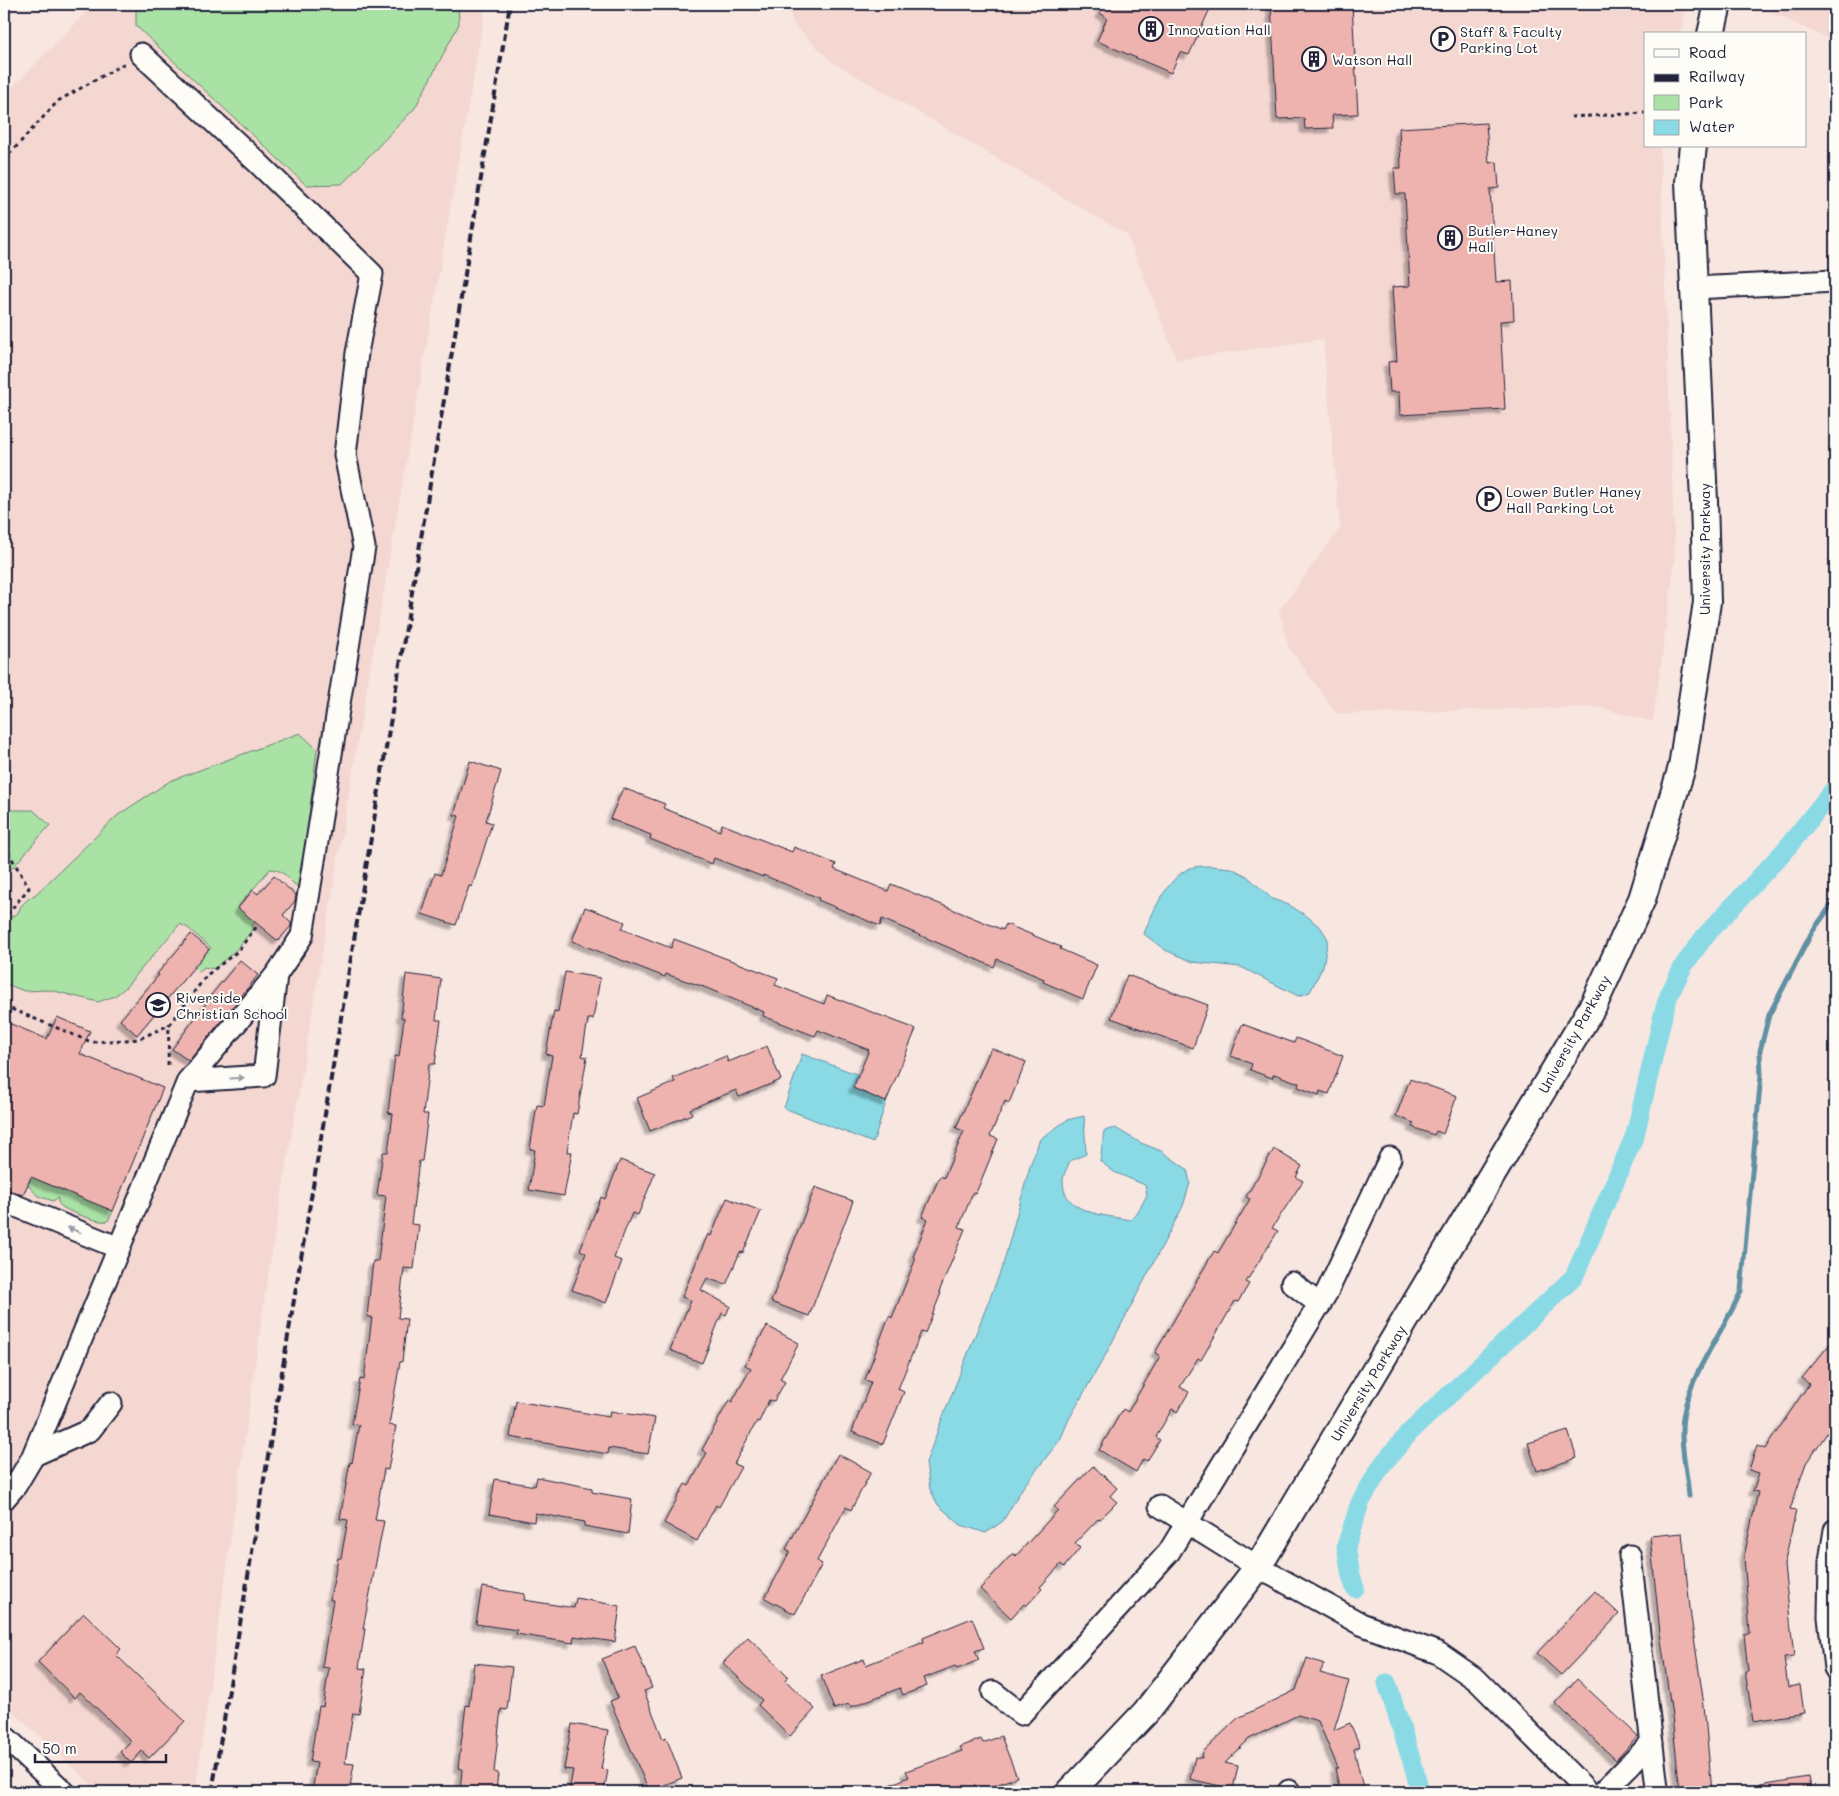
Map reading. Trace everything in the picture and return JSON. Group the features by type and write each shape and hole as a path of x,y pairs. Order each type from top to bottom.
{"main road":[{"path":"1711,32 1718,4"},
{"name":"University Parkway","path":"1070,1792 1146,1712 1258,1567 1594,1004 1642,899 1682,767 1707,602 1689,182 1693,148"}],"street":[{"path":"4,1499 16,1485 34,1454 188,1081 276,975 302,936 364,547 345,455 357,352 372,274 256,160 141,54"},
{"path":"1694,288 1835,281"},
{"path":"188,1081 264,1076 276,975"},
{"path":"993,1692 1021,1714 1169,1552 1320,1305 1390,1158"},
{"path":"4,1201 119,1248"},
{"path":"1292,1283 1320,1305"},
{"path":"34,1454 90,1430 111,1403"},
{"path":"1160,1506 1258,1567 1361,1624 1438,1653 1446,1658 1477,1680 1493,1695 1588,1792"},
{"path":"1835,1530 1830,1561 1829,1617 1835,1668"},
{"path":"1630,1556 1658,1788"},
{"path":"4,1736 64,1792"},
{"path":"1603,1792 1652,1742"}],"path":[{"path":"4,160 58,101 141,54"},
{"path":"1571,117 1644,113"},
{"path":"4,845 29,888 4,918"},
{"path":"4,1006 91,1042 139,1039 169,1025 207,975 238,951 257,926"},
{"path":"168,1065 169,1025"}],"shaded area":[{"name":"Riverside Christian School","path":"94,4 486,4 361,722 266,1288 195,1792 99,1792 4,1703 4,96"},
{"path":"787,4 1686,4 1680,32 1644,32 1644,148 1660,148 1675,560 1653,722 1597,707 1337,714 1288,646 1279,611 1340,528 1323,339 1177,360 1127,235 831,61 794,25"},
{"path":"1754,4 1835,4 1835,42"}],"green space":[{"path":"136,4 458,4 459,24 415,108 342,184 306,185 136,26"},
{"path":"300,733 317,749 301,884 298,887 280,871 270,869 238,907 255,922 252,930 237,949 214,969 204,967 200,972 194,966 211,948 188,928 180,924 125,988 115,996 98,1002 50,990 24,991 4,983 4,925 8,919 18,913 21,906 28,899 36,894 118,815 170,781"},
{"path":"4,810 33,810 50,825 7,874 4,873"},
{"path":"31,1177 113,1211 108,1221 104,1221 91,1219 63,1208 58,1202 58,1198 53,1201 38,1196 28,1185"}],"water":[{"path":"1211,866 1231,868 1247,876 1272,899 1289,905 1321,928 1328,939 1323,966 1310,992 1298,996 1241,967 1193,962 1165,950 1144,934 1161,897 1173,880 1190,868"},
{"path":"802,1054 859,1075 853,1088 886,1102 873,1143 784,1108"},
{"path":"1084,1116 1086,1154 1070,1161 1063,1179 1064,1191 1077,1206 1097,1214 1130,1220 1137,1214 1147,1195 1145,1185 1114,1172 1100,1161 1104,1131 1115,1128 1141,1143 1161,1151 1187,1169 1190,1183 1183,1206 1106,1354 1069,1419 1060,1440 1023,1487 1003,1521 986,1533 961,1525 938,1505 930,1489 926,1463 1003,1265 1030,1166 1040,1139 1067,1120"}],"building":[{"name":"Innovation Hall","path":"1104,4 1212,4 1189,55 1180,52 1171,73 1097,41 1107,18 1100,13"},
{"name":"Watson Hall","path":"1271,4 1352,4 1358,114 1332,115 1333,128 1305,129 1304,118 1277,119"},
{"name":"Butler-Haney Hall","path":"1486,123 1489,163 1497,162 1499,188 1490,189 1496,282 1512,281 1514,320 1500,321 1505,409 1400,415 1399,392 1390,392 1388,362 1397,361 1392,287 1410,286 1405,194 1396,194 1394,168 1401,168 1399,128"},
{"path":"470,761 501,771 486,821 492,823 472,887 469,886 456,925 422,914 435,873 441,875 459,816 454,815"},
{"path":"623,788 665,804 663,808 720,831 722,824 792,852 794,847 836,864 834,869 888,891 891,884 1003,930 1006,924 1061,947 1060,949 1097,965 1083,999 1043,982 1044,979 997,959 994,967 882,919 880,926 763,875 763,877 714,858 712,864 650,839 651,835 610,819"},
{"path":"274,876 296,895 295,901 283,915 291,923 291,926 278,941 238,908 253,890 258,894"},
{"path":"585,907 625,922 622,929 671,948 674,939 778,978 775,985 824,1004 827,995 916,1029 886,1102 853,1088 869,1050 818,1030 815,1036 763,1016 764,1012 704,987 666,974 665,977 572,941"},
{"path":"191,934 209,949 137,1035 120,1020"},
{"path":"240,960 258,975 189,1061 172,1049 207,1000"},
{"path":"565,972 600,978 593,1019 588,1019 582,1056 587,1057 577,1114 573,1113 567,1152 572,1152 564,1196 529,1190 535,1150 530,1149 537,1105 544,1106 552,1056 546,1054 554,1011 558,1012"},
{"path":"406,974 441,979 436,1020 441,1020 435,1064 429,1064 423,1114 428,1114 422,1161 419,1161 411,1224 419,1225 414,1269 404,1268 398,1318 407,1319 402,1362 400,1362 389,1425 396,1426 388,1470 384,1469 375,1520 384,1521 363,1629 365,1629 359,1668 366,1669 359,1714 353,1713 345,1763 354,1764 349,1792 312,1792 317,1763 310,1762 319,1706 323,1707 329,1668 322,1667 333,1600 330,1600 338,1558 341,1558 348,1520 340,1519 359,1425 352,1424 360,1379 364,1380 372,1317 367,1317 373,1261 378,1261 386,1196 377,1195 383,1152 388,1152 393,1114 388,1113 395,1056 399,1057 404,1018 401,1018"},
{"path":"1127,975 1208,1005 1193,1048 1111,1018"},
{"path":"57,1017 90,1031 80,1054 163,1088 113,1211 31,1177 23,1195 4,1189 4,1021 47,1039"},
{"path":"1242,1024 1294,1043 1296,1038 1343,1056 1329,1094 1320,1091 1319,1095 1298,1087 1299,1083 1274,1074 1272,1078 1250,1070 1252,1064 1231,1056"},
{"path":"767,1046 781,1080 739,1097 736,1090 690,1109 692,1114 650,1131 637,1098 675,1082 673,1078 726,1056 728,1062"},
{"path":"991,1048 1026,1062 1009,1103 1005,1101 990,1136 998,1139 976,1193 973,1192 959,1227 965,1229 939,1292 941,1293 925,1333 921,1332 898,1389 904,1392 883,1444 852,1432 871,1382 865,1380 889,1316 892,1318 916,1258 913,1257 928,1219 922,1217 940,1176 944,1178 964,1131 956,1128"},
{"path":"1410,1079 1457,1096 1443,1134 1436,1131 1434,1135 1412,1127 1414,1123 1396,1116"},
{"path":"1274,1149 1302,1166 1296,1177 1303,1181 1272,1228 1278,1231 1246,1282 1249,1284 1238,1302 1235,1301 1201,1360 1198,1358 1180,1387 1189,1392 1177,1412 1172,1409 1156,1437 1160,1440 1147,1461 1143,1459 1136,1472 1099,1450 1123,1409 1128,1412 1160,1356 1155,1353 1214,1251 1218,1253 1250,1199 1246,1197"},
{"path":"620,1160 655,1173 638,1215 632,1213 614,1258 622,1261 606,1303 572,1290 586,1253 580,1250 601,1197 605,1199"},
{"path":"815,1187 853,1201 809,1316 771,1302"},
{"path":"727,1198 761,1211 743,1253 740,1252 726,1285 707,1278 701,1290 730,1306 726,1315 722,1313 702,1363 670,1350 691,1300 682,1297 708,1234 711,1236"},
{"path":"767,1326 799,1343 780,1379 785,1382 774,1401 769,1400 759,1422 757,1421 734,1464 741,1467 719,1507 716,1505 697,1541 664,1523 685,1484 689,1486 707,1453 702,1450 729,1400 732,1402 751,1368 745,1365"},
{"path":"1835,1338 1835,1422 1806,1463 1790,1510 1796,1511 1784,1565 1794,1657 1784,1658 1788,1687 1800,1685 1804,1713 1753,1721 1745,1671 1748,1671 1744,1634 1750,1633 1744,1557 1758,1492 1753,1491 1759,1473 1749,1470 1757,1446 1765,1449 1809,1384 1802,1378"},
{"path":"516,1401 609,1417 610,1411 655,1418 648,1454 609,1448 608,1454 510,1437"},
{"path":"1568,1431 1577,1458 1537,1471 1528,1443"},
{"path":"838,1454 871,1472 851,1510 846,1507 817,1561 822,1564 795,1614 765,1598 790,1551 786,1549"},
{"path":"1093,1466 1117,1488 1110,1496 1117,1502 1075,1543 1080,1548 1064,1567 1061,1564 1040,1587 1042,1589 1011,1618 980,1589 1013,1553 1016,1556 1058,1510 1054,1507"},
{"path":"537,1477 592,1488 592,1492 632,1499 628,1534 584,1526 585,1522 535,1513 534,1522 489,1514 495,1479 535,1486"},
{"path":"1682,1533 1691,1617 1704,1705 1712,1792 1680,1792 1672,1716 1660,1633 1650,1536"},
{"path":"482,1587 525,1594 524,1600 574,1608 576,1598 620,1606 615,1642 574,1636 573,1643 516,1634 517,1630 476,1624"},
{"path":"1595,1591 1619,1614 1561,1675 1537,1653"},
{"path":"84,1613 121,1649 116,1655 185,1721 149,1758 142,1751 131,1763 120,1752 131,1741 80,1692 75,1698 38,1662"},
{"path":"972,1618 984,1648 975,1651 979,1660 957,1669 955,1666 924,1678 927,1686 903,1695 900,1688 851,1707 849,1704 834,1709 821,1676 864,1659 866,1665 924,1642 923,1638"},
{"path":"748,1637 788,1676 785,1680 815,1709 790,1736 758,1705 762,1700 723,1663"},
{"path":"635,1646 652,1688 644,1691 663,1739 666,1737 682,1778 649,1791 610,1701 618,1698 602,1659"},
{"path":"1307,1658 1324,1664 1320,1673 1349,1681 1334,1730 1350,1723 1360,1746 1354,1749 1364,1792 1340,1792 1335,1768 1338,1768 1318,1721 1298,1715 1249,1739 1225,1763 1238,1766 1233,1789 1190,1779 1195,1757 1202,1758 1203,1752 1238,1718 1296,1690"},
{"path":"474,1663 512,1667 507,1710 501,1709 494,1772 498,1773 496,1792 460,1792 462,1769 458,1768 466,1705 469,1706"},
{"path":"1577,1679 1638,1736 1616,1760 1555,1703"},
{"path":"572,1724 608,1730 601,1769 608,1770 604,1792 569,1792 573,1770 564,1769"},
{"path":"1001,1736 1017,1777 977,1792 872,1792 909,1777 906,1771 962,1751 960,1747 981,1739 983,1743"},
{"path":"1808,1777 1811,1792 1761,1792 1760,1785"}],"waterway":[{"path":"1355,1588 1346,1546 1360,1503 1382,1465 1410,1432 1574,1277 1635,1135 1664,1011 1669,995 1684,965 1705,936 1786,849 1835,788"},
{"path":"1689,1496 1682,1443 1682,1422 1688,1396 1694,1380 1741,1291 1761,1075 1760,1051 1769,1015 1812,932 1835,900"},
{"path":"1387,1683 1420,1792"}],"railway":[{"path":"212,1792 510,4"}],"place":[{"name":"Innovation Hall","path":"1151,29"},
{"name":"Staff & Faculty Parking Lot","path":"1443,39"},
{"name":"Watson Hall","path":"1314,59"},
{"name":"Butler-Haney Hall","path":"1450,238"},
{"name":"Lower Butler Haney Hall Parking Lot","path":"1489,499"},
{"name":"Riverside Christian School","path":"158,1005"}]}
